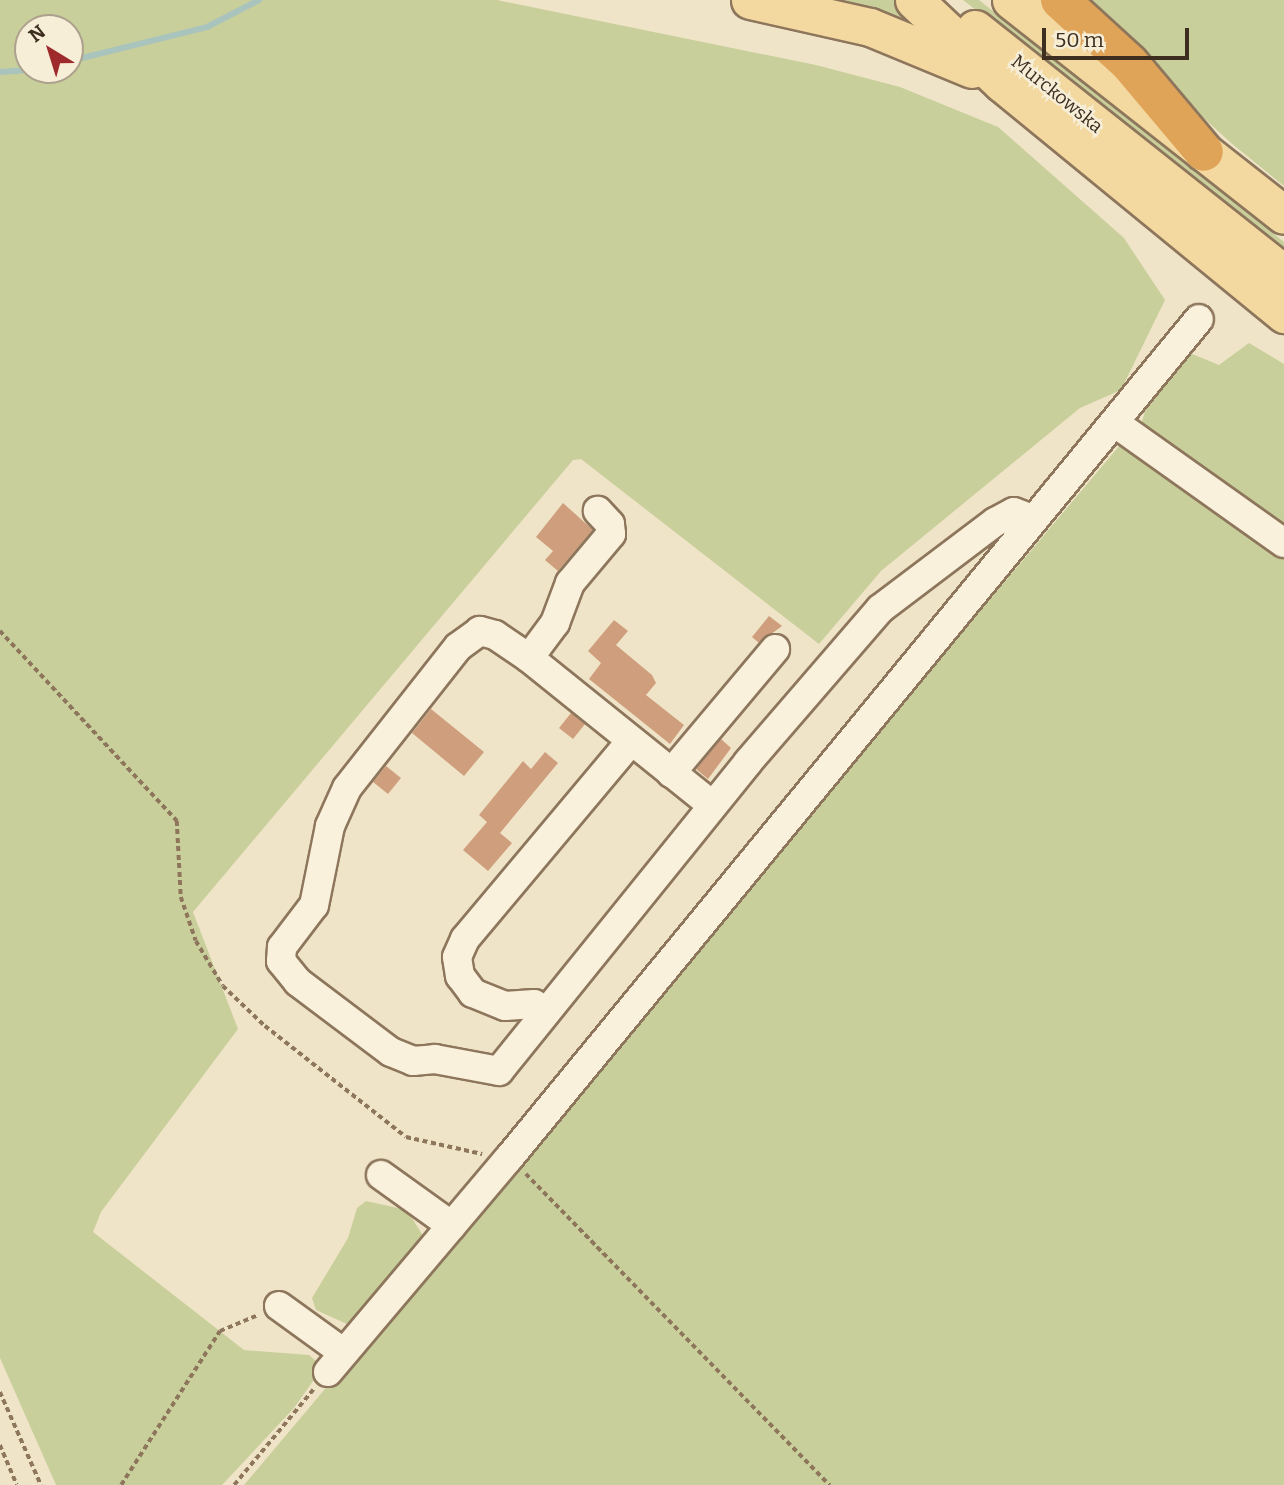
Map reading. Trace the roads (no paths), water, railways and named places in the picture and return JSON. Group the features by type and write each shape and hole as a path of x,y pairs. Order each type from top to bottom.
{"highway":[{"path":"1060,0 1129,62 1204,152"}],"main road":[{"path":"750,0 870,27 1002,83"},
{"path":"914,0 1002,83 1284,314"},
{"name":"Murckowska","path":"937,0 1284,274"},
{"path":"1011,0 1284,215"}],"lane":[{"path":"279,1306 336,1362 453,1226 1199,318"},
{"path":"1115,423 1284,543"},
{"path":"529,658 555,622 570,583 611,534 610,524 598,511"},
{"path":"712,806 529,658 495,635 480,631 458,647 336,807 314,905 282,947 281,961 298,982 391,1052 413,1061 435,1059 499,1071 712,806 880,609 995,523 1014,512 1032,519"},
{"path":"671,773 775,649"},
{"path":"547,1012 534,1004 505,1006 473,993 460,976 457,957 465,939 631,741"},
{"path":"381,1175 453,1226"}],"waterway":[{"path":"84,58 207,27 259,0"},
{"path":"0,72 14,71"}]}
